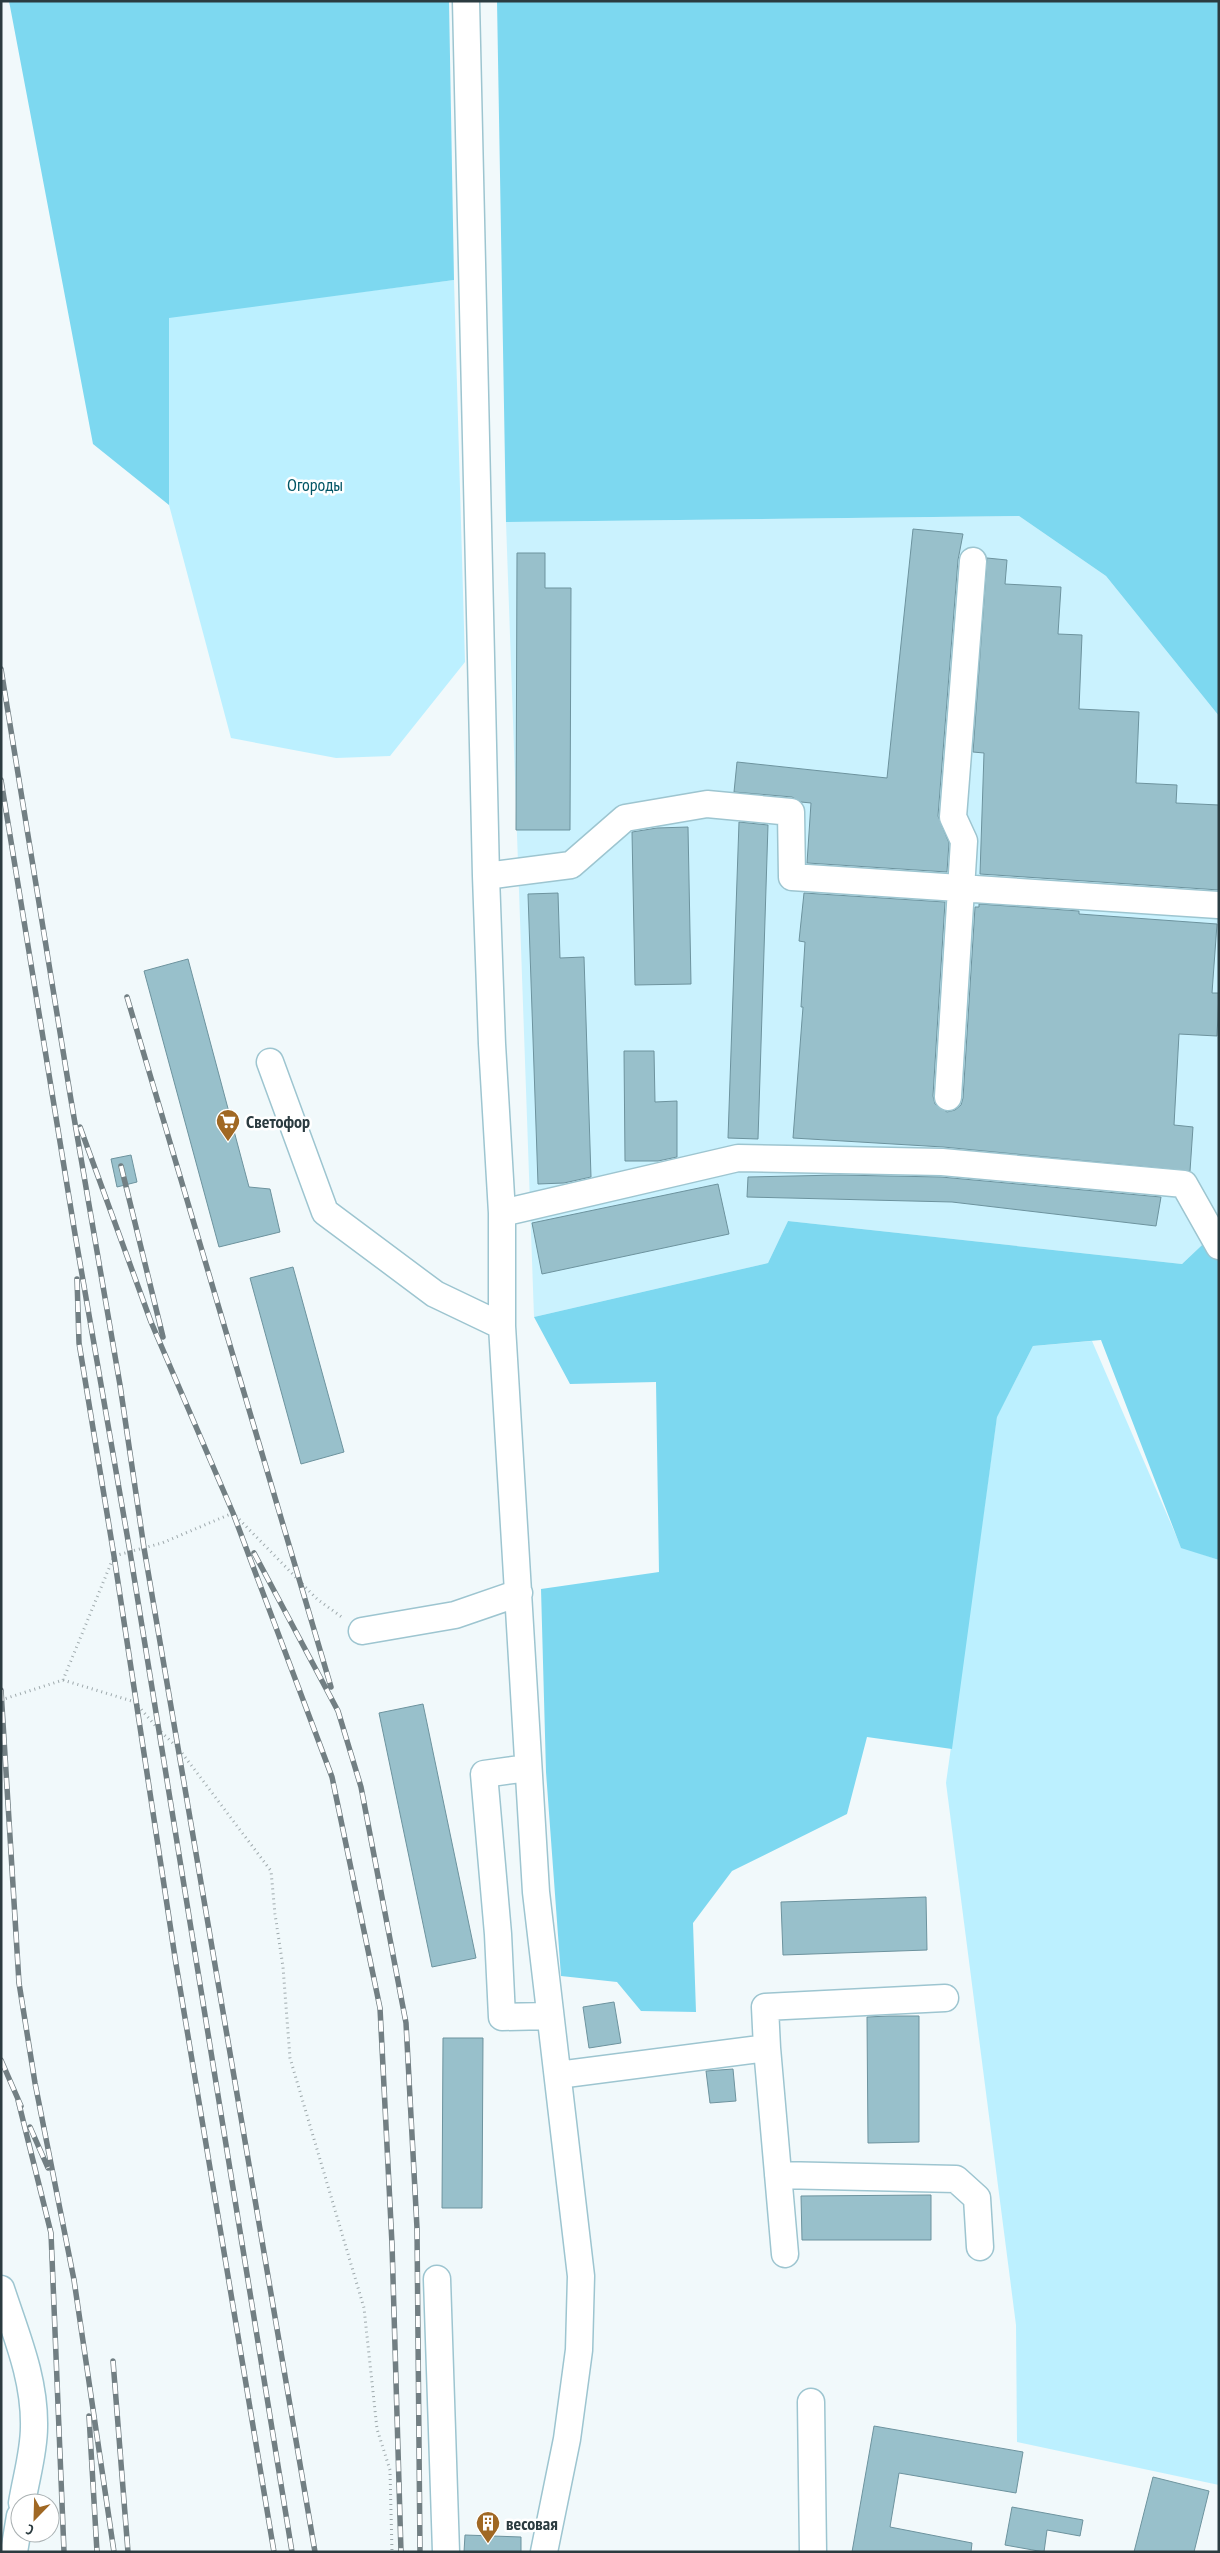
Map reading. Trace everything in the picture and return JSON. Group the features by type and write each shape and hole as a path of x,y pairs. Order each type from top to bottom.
{"street":[{"path":"466,1 486,876 492,1044 502,1212 502,1326 536,1892 581,2276 579,2350 567,2439 544,2552"},
{"path":"948,1097 963,888 964,841 954,817 973,561"},
{"path":"486,876 571,865 624,818 708,804 790,812 792,877 1218,905"},
{"path":"270,1062 325,1212 435,1294 502,1326"},
{"path":"502,1212 738,1158 942,1162 1184,1184 1219,1246"},
{"path":"362,1631 455,1616 519,1593"},
{"path":"528,1768 484,1774 498,1934 502,2017 550,2016"},
{"path":"785,2254 765,2007 945,1998"},
{"path":"558,2075 767,2048"},
{"path":"778,2175 956,2179 978,2198 980,2247"},
{"path":"438,2279 446,2552"},
{"path":"1,2289 18,2335 33,2400 34,2429 24,2493"},
{"path":"811,2402 813,2552"}],"path":[{"path":"63,1680 114,1556 162,1543 233,1513 317,1599 362,1631"},
{"path":"1,1700 63,1680 136,1702 159,1730 180,1749 271,1871 274,1914 283,1967 290,2058 364,2308 377,2429 390,2470 392,2552"}],"shaded area":[{"path":"9,1 449,1 454,280 169,318 169,505 93,444"},
{"path":"497,1 1219,1 1219,716 1106,576 1019,516 506,522"},
{"path":"1019,516 1106,576 1219,716 1219,1229 1182,1264 788,1221 768,1263 534,1317 506,522"},
{"path":"788,1221 1182,1264 1219,1229 1219,1560 1181,1548 1101,1340 1033,1346 997,1417 952,1749 867,1737 847,1814 732,1871 693,1923 696,2012 641,2011 617,1982 561,1976 546,1772 541,1589 659,1572 656,1382 570,1384 534,1317 768,1263"}],"green space":[{"name":"Огороды","path":"454,280 465,662 390,756 336,758 231,738 169,505 168,317"},
{"path":"1092,1341 1181,1547 1219,1560 1219,2485 1017,2442 1016,2325 946,1783 997,1416 1033,1346"}],"building":[{"path":"913,529 963,534 958,560 938,816 949,843 947,872 807,863 811,803 801,802 792,797 734,792 737,762 887,778"},
{"path":"517,553 545,553 545,588 571,588 570,830 516,830"},
{"path":"987,558 1007,560 1005,584 1061,587 1058,634 1082,635 1079,709 1139,712 1136,783 1177,785 1176,803 1219,805 1219,890 980,874 984,753 973,752"},
{"path":"739,822 768,825 758,1139 728,1138"},
{"path":"688,827 691,984 635,985 632,832 657,828"},
{"path":"558,893 560,958 584,957 591,1177 564,1183 538,1184 528,894"},
{"path":"804,893 945,902 933,1096 935,1104 947,1112 955,1110 961,1105 963,1098 975,907 979,907 979,904 1079,911 1079,914 1217,924 1212,993 1219,993 1217,1036 1179,1034 1174,1125 1193,1127 1190,1171 943,1147 793,1138 803,1007 801,1007 805,942 799,941"},
{"path":"188,959 249,1187 270,1189 280,1232 219,1247 144,971"},
{"path":"624,1051 654,1051 655,1102 677,1101 677,1157 658,1161 625,1161"},
{"path":"131,1155 137,1182 117,1187 111,1159"},
{"path":"839,1175 941,1177 1161,1197 1156,1226 952,1202 747,1197 748,1177"},
{"path":"718,1184 729,1234 542,1274 532,1223"},
{"path":"293,1267 344,1452 301,1464 250,1278"},
{"path":"423,1704 476,1958 432,1967 379,1713"},
{"path":"926,1897 927,1950 783,1955 781,1902"},
{"path":"614,2002 621,2043 589,2048 583,2007"},
{"path":"919,2016 919,2142 868,2143 867,2017"},
{"path":"443,2038 483,2038 482,2208 442,2208"},
{"path":"733,2069 736,2101 710,2103 706,2071"},
{"path":"931,2195 931,2240 802,2240 801,2196"},
{"path":"874,2426 1023,2452 1016,2493 899,2473 890,2527 972,2543 971,2552 852,2552"},
{"path":"1153,2477 1209,2491 1194,2552 1134,2552"},
{"path":"1012,2507 1083,2520 1080,2536 1047,2530 1044,2552 1005,2545"},
{"name":"весовая","path":"465,2535 521,2537 521,2552 464,2552"}],"railway":[{"path":"1,669 71,1100 120,1385 144,1548 315,2552"},
{"path":"1,780 75,1234 130,1552 292,2552"},
{"path":"127,997 331,1687"},
{"path":"80,1127 151,1322 233,1513 332,1777 380,2008 392,2244 401,2552"},
{"path":"121,1166 163,1337"},
{"path":"77,1279 79,1343 114,1556 176,1964 274,2552"},
{"path":"254,1553 338,1711 361,1787 406,2023 417,2228 420,2552"},
{"path":"1,1690 19,1983 35,2083 74,2280 114,2552"},
{"path":"1,2060 21,2106"},
{"path":"18,2100 51,2233 64,2552"},
{"path":"30,2127 48,2168"},
{"path":"113,2361 128,2552"},
{"path":"89,2416 97,2552"}],"place":[{"name":"Светофор","path":"228,1142"},
{"name":"весовая","path":"488,2544"}]}
